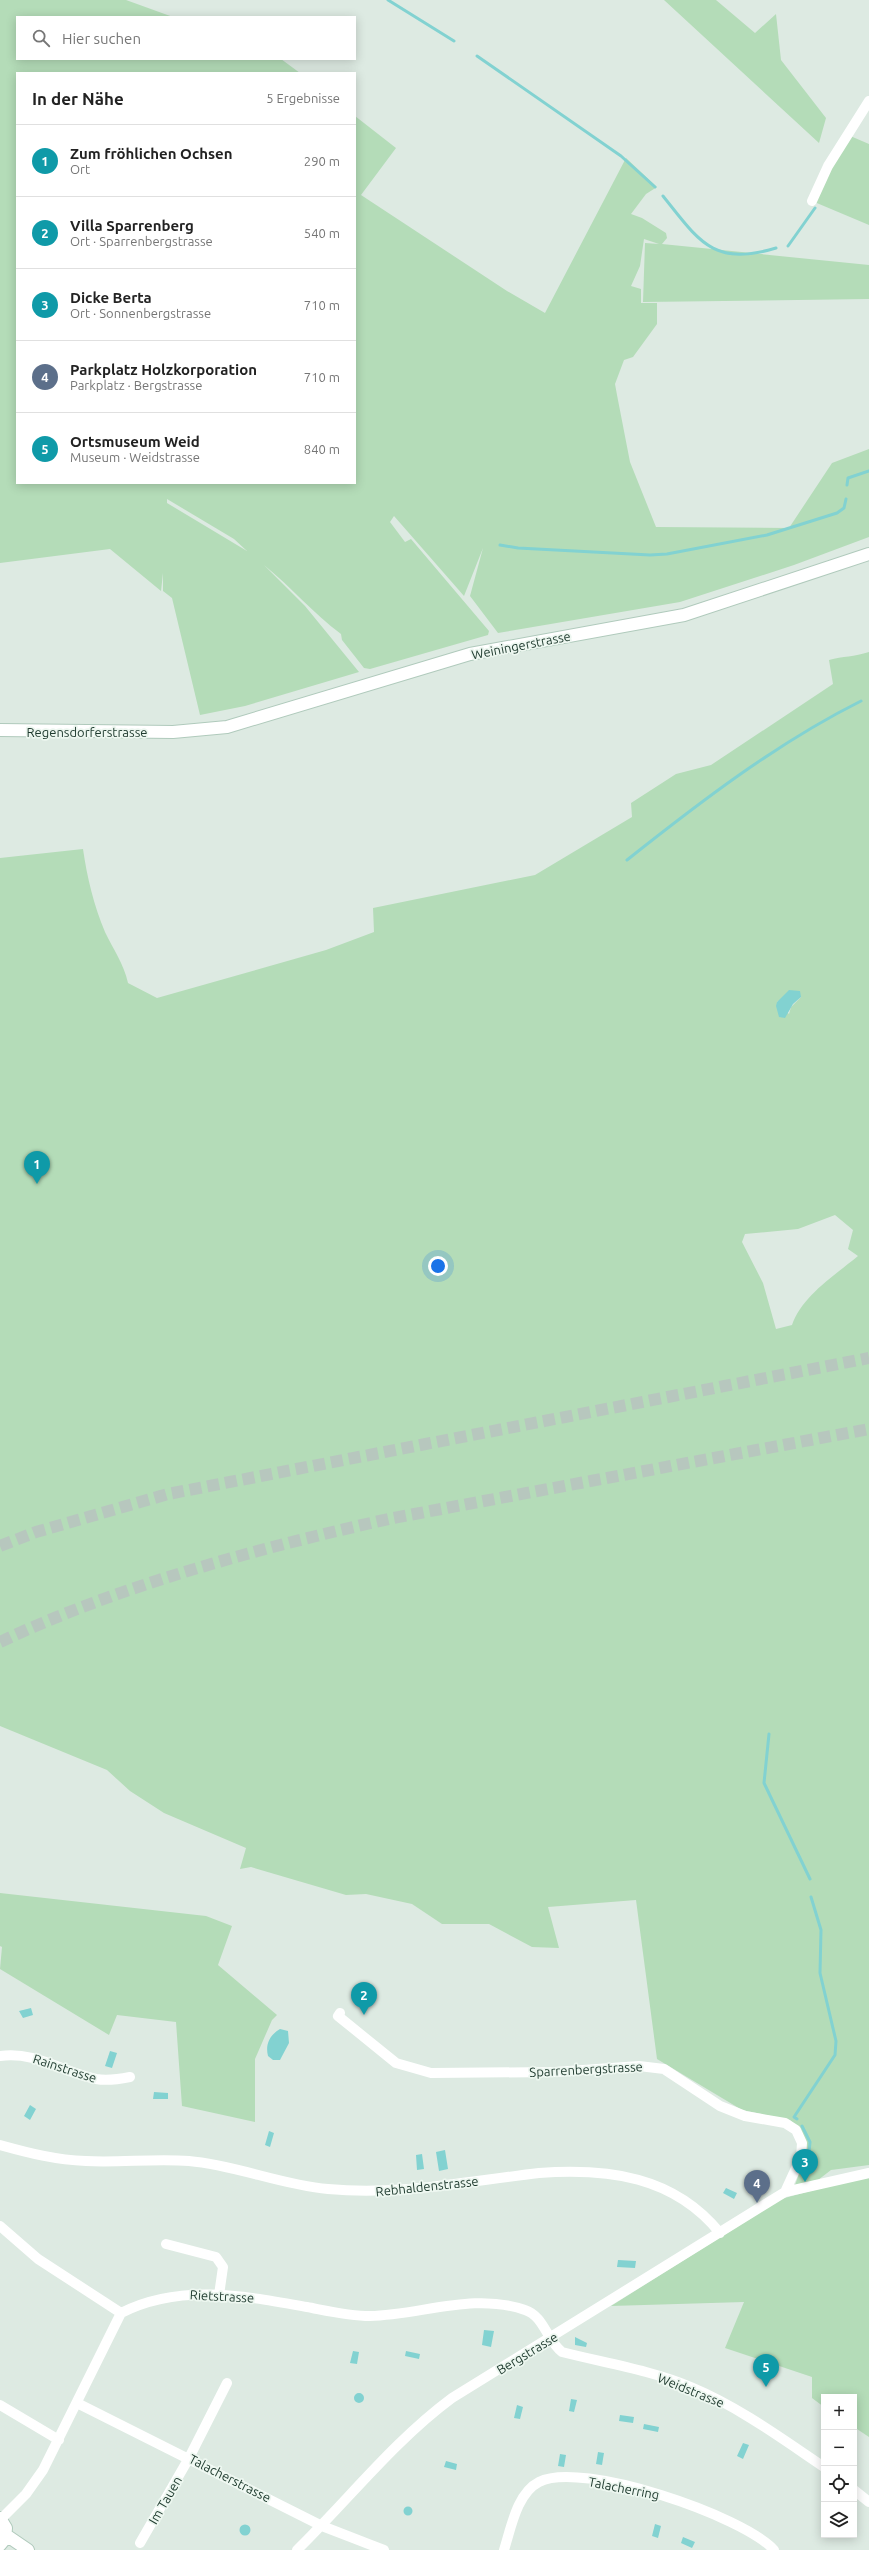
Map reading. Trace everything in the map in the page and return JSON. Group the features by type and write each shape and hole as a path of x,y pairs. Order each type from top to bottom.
{"street":[{"path":"812,201 828,166 869,101"},
{"name":"Weiningerstrasse","path":"173,732 227,727 470,654 684,615 869,554"},
{"name":"Regensdorferstrasse","path":"0,730 173,732"},
{"name":"Sparrenbergstrasse","path":"340,2013 338,2016 396,2063 424,2071 512,2073 639,2066 664,2069 720,2106 745,2116 785,2124 796,2130 802,2143 801,2157 785,2192"},
{"name":"Rainstrasse","path":"0,2056 20,2055 37,2058 98,2079 130,2077"},
{"name":"Rebhaldenstrasse","path":"0,2145 44,2157 76,2161 179,2160 213,2163 306,2185 363,2192 396,2191 562,2171 605,2174 643,2181 670,2191 699,2210 720,2233"},
{"path":"785,2192 869,2173"},
{"name":"Bergstrasse","path":"297,2550 322,2526 393,2450 431,2414 452,2398 785,2192"},
{"path":"0,2226 38,2259 121,2313 43,2470 26,2494 1,2519 6,2528 3,2541"},
{"path":"166,2244 216,2257 223,2267 219,2295"},
{"name":"Rietstrasse","path":"121,2313 160,2297 185,2294 254,2298 351,2315 369,2316 480,2303 502,2305 532,2313 550,2338"},
{"name":"Weidstrasse","path":"550,2338 562,2352 655,2375 692,2387 755,2420 823,2466"},
{"name":"Im Tauen","path":"140,2543 189,2458 227,2383"},
{"name":"Talacherstrasse","path":"77,2403 322,2526 384,2550"},
{"path":"0,2405 59,2440"},
{"name":"Talacherring","path":"504,2550 525,2494 539,2482 557,2477 631,2487 666,2496 724,2519 768,2542 774,2550"},
{"path":"857,2492 869,2502"},
{"path":"3,2541 16,2550"},
{"path":"3,2541 28,2550"}],"green space":[{"path":"0,0 126,0 170,16 16,16 16,60 282,60 299,72 16,72 16,484 356,484 356,117 396,148 361,195 507,291 545,313 626,158 657,187 646,194 631,214 642,218 666,233 667,238 662,244 869,265 869,299 643,302 645,243 659,244 644,239 640,266 631,286 641,289 641,303 657,303 657,324 633,357 624,360 615,384 630,462 656,527 789,528 832,463 869,449 869,537 794,565 680,602 498,633 470,596 483,548 464,596 394,516 390,522 405,542 411,539 489,631 488,635 370,669 364,668 342,640 341,634 264,565 305,606 359,672 245,706 200,715 172,598 163,591 163,573 161,591 110,549 0,563","holes":["167,499 234,539 247,551 167,503"]},
{"path":"664,0 716,0 755,33 776,14 781,60 826,118 819,143"},
{"path":"848,135 869,144 869,225 812,201"},
{"path":"869,652 869,2165 831,2170 818,2180 795,2185 805,2157 802,2132 790,2120 742,2110 657,2059 636,1900 548,1907 559,1948 532,1947 489,1924 442,1924 412,1904 366,1894 346,1895 251,1867 240,1869 246,1848 164,1813 130,1791 107,1770 0,1726 0,858 83,849 97,912 105,932 124,969 128,983 157,998 326,950 374,932 373,908 535,875 632,817 631,803 676,774 711,765 833,684 829,660","holes":["801,997 791,1007 789,1014 777,1002 783,998","835,1215 853,1230 848,1249 858,1256 811,1295 797,1314 792,1325 776,1329 763,1283 742,1242 745,1234 798,1229"]},
{"path":"0,1893 206,1916 232,1926 218,1965 277,2015 272,2020 255,2059 255,2122 182,2106 176,2022 117,2015 109,2035 0,1969 2,1947 0,1946"},
{"path":"869,2175 869,2437 857,2429 857,2394 821,2394 821,2405 812,2398 812,2377 725,2348 744,2302 611,2306 781,2199"}],"water":[{"path":"789,990 800,991 801,997 793,1004 785,1018 779,1017 776,1006 777,1002"},
{"path":"31,2008 33,2015 23,2018 19,2011"},
{"path":"280,2029 288,2031 289,2043 280,2060 273,2060 268,2056 267,2048 269,2040 273,2034"},
{"path":"110,2051 117,2053 112,2068 105,2066"},
{"path":"154,2092 168,2093 168,2099 153,2099"},
{"path":"30,2105 36,2109 30,2120 24,2116"},
{"path":"269,2131 274,2133 270,2147 265,2145"},
{"path":"445,2150 448,2169 439,2171 436,2152"},
{"path":"422,2154 424,2169 417,2170 416,2155"},
{"path":"726,2188 737,2193 734,2199 723,2193"},
{"path":"618,2260 636,2261 635,2268 617,2267"},
{"path":"484,2330 494,2331 491,2347 482,2345"},
{"path":"575,2337 587,2343 586,2347 575,2345"},
{"path":"353,2351 359,2352 357,2364 350,2363"},
{"path":"406,2351 420,2354 419,2359 405,2356"},
{"path":"357,2393 361,2393 363,2394 363,2402 357,2403 354,2400 354,2396"},
{"path":"571,2399 577,2400 574,2412 569,2411"},
{"path":"517,2405 523,2407 520,2419 514,2418"},
{"path":"620,2415 634,2417 633,2423 619,2421"},
{"path":"644,2424 659,2427 658,2432 643,2429"},
{"path":"743,2443 749,2445 743,2459 737,2456"},
{"path":"598,2452 604,2453 602,2465 596,2464"},
{"path":"560,2454 566,2455 564,2467 558,2466"},
{"path":"446,2461 457,2464 456,2470 444,2467"},
{"path":"408,2506 413,2511 408,2516 403,2511"},
{"path":"655,2524 661,2526 658,2538 652,2536"},
{"path":"243,2525 247,2525 249,2526 249,2534 243,2535 240,2532 240,2528"},
{"path":"683,2537 695,2542 692,2548 681,2543"}],"waterway":[{"path":"388,0 454,41"},
{"path":"477,56 621,156 655,187"},
{"path":"663,196 687,226 698,237 709,246 722,252 737,254 755,253 776,248"},
{"path":"788,246 815,208"},
{"path":"847,485 848,478 869,471"},
{"path":"500,545 518,548 650,555 667,554 767,535 837,513 844,508 846,499"},
{"path":"627,860 711,795 769,754 799,735 861,701"},
{"path":"769,1734 764,1783 810,1879"},
{"path":"797,2119 794,2117 835,2055 836,2041 820,1973 821,1930 811,1897"},
{"path":"802,2126 810,2142 808,2163"}],"tunnel":[{"path":"0,1546 36,1532 168,1494 869,1358"},
{"path":"0,1642 46,1621 143,1585 243,1555 344,1529 393,1518 869,1429"}],"place":[{"name":"Zum fröhlichen Ochsen","path":"37,1184"},
{"name":"Villa Sparrenberg","path":"364,2015"},
{"name":"Dicke Berta","path":"805,2182"},
{"name":"Parkplatz Holzkorporation","path":"757,2203"},
{"name":"Ortsmuseum Weid","path":"766,2387"}]}
